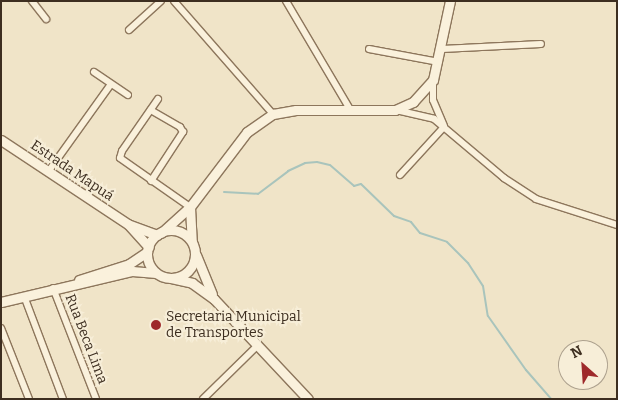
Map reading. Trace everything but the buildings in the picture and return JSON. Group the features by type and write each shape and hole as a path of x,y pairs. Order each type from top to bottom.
{"main road":[{"path":"66,285 129,264 148,250 159,234 190,207 247,132 273,114 296,110 395,110 419,97 433,80 439,62 450,1"},
{"name":"Estrada Mapuá","path":"1,140 128,224 159,234"},
{"path":"190,207 194,248 214,299"},
{"name":"Estrada Mapuá","path":"128,224 148,250"},
{"path":"159,234 179,232 194,248"},
{"path":"171,278 189,270 194,248"},
{"path":"148,250 149,263 156,273"},
{"path":"1,302 53,288 132,271 156,273 192,283 214,299 308,399"}],"street":[{"path":"32,1 46,19"},
{"path":"129,30 161,1"},
{"path":"174,1 273,114"},
{"path":"286,1 352,111"},
{"path":"442,49 541,44"},
{"path":"369,49 439,62"},
{"path":"94,72 128,95"},
{"path":"433,80 433,100 444,127"},
{"path":"48,172 111,84"},
{"path":"433,100 428,96 419,97 416,105 425,115 444,127 504,178 536,199 617,225"},
{"path":"158,99 120,156 124,162 190,207"},
{"path":"151,181 183,132 180,127 152,110"},
{"path":"395,110 425,115"},
{"path":"400,175 444,127"},
{"name":"Rua Beca Lima","path":"53,288 96,399"},
{"path":"24,296 63,399"},
{"path":"1,328 29,399"},
{"path":"203,399 258,345"}],"waterway":[{"path":"224,192 258,194 288,171 305,163 317,162 330,165 354,186 361,184 394,216 411,222 420,233 447,242 468,263 483,286 488,316 526,370 551,399"}],"place":[{"name":"Secretaria Municipal de Transportes","path":"156,325"}]}
